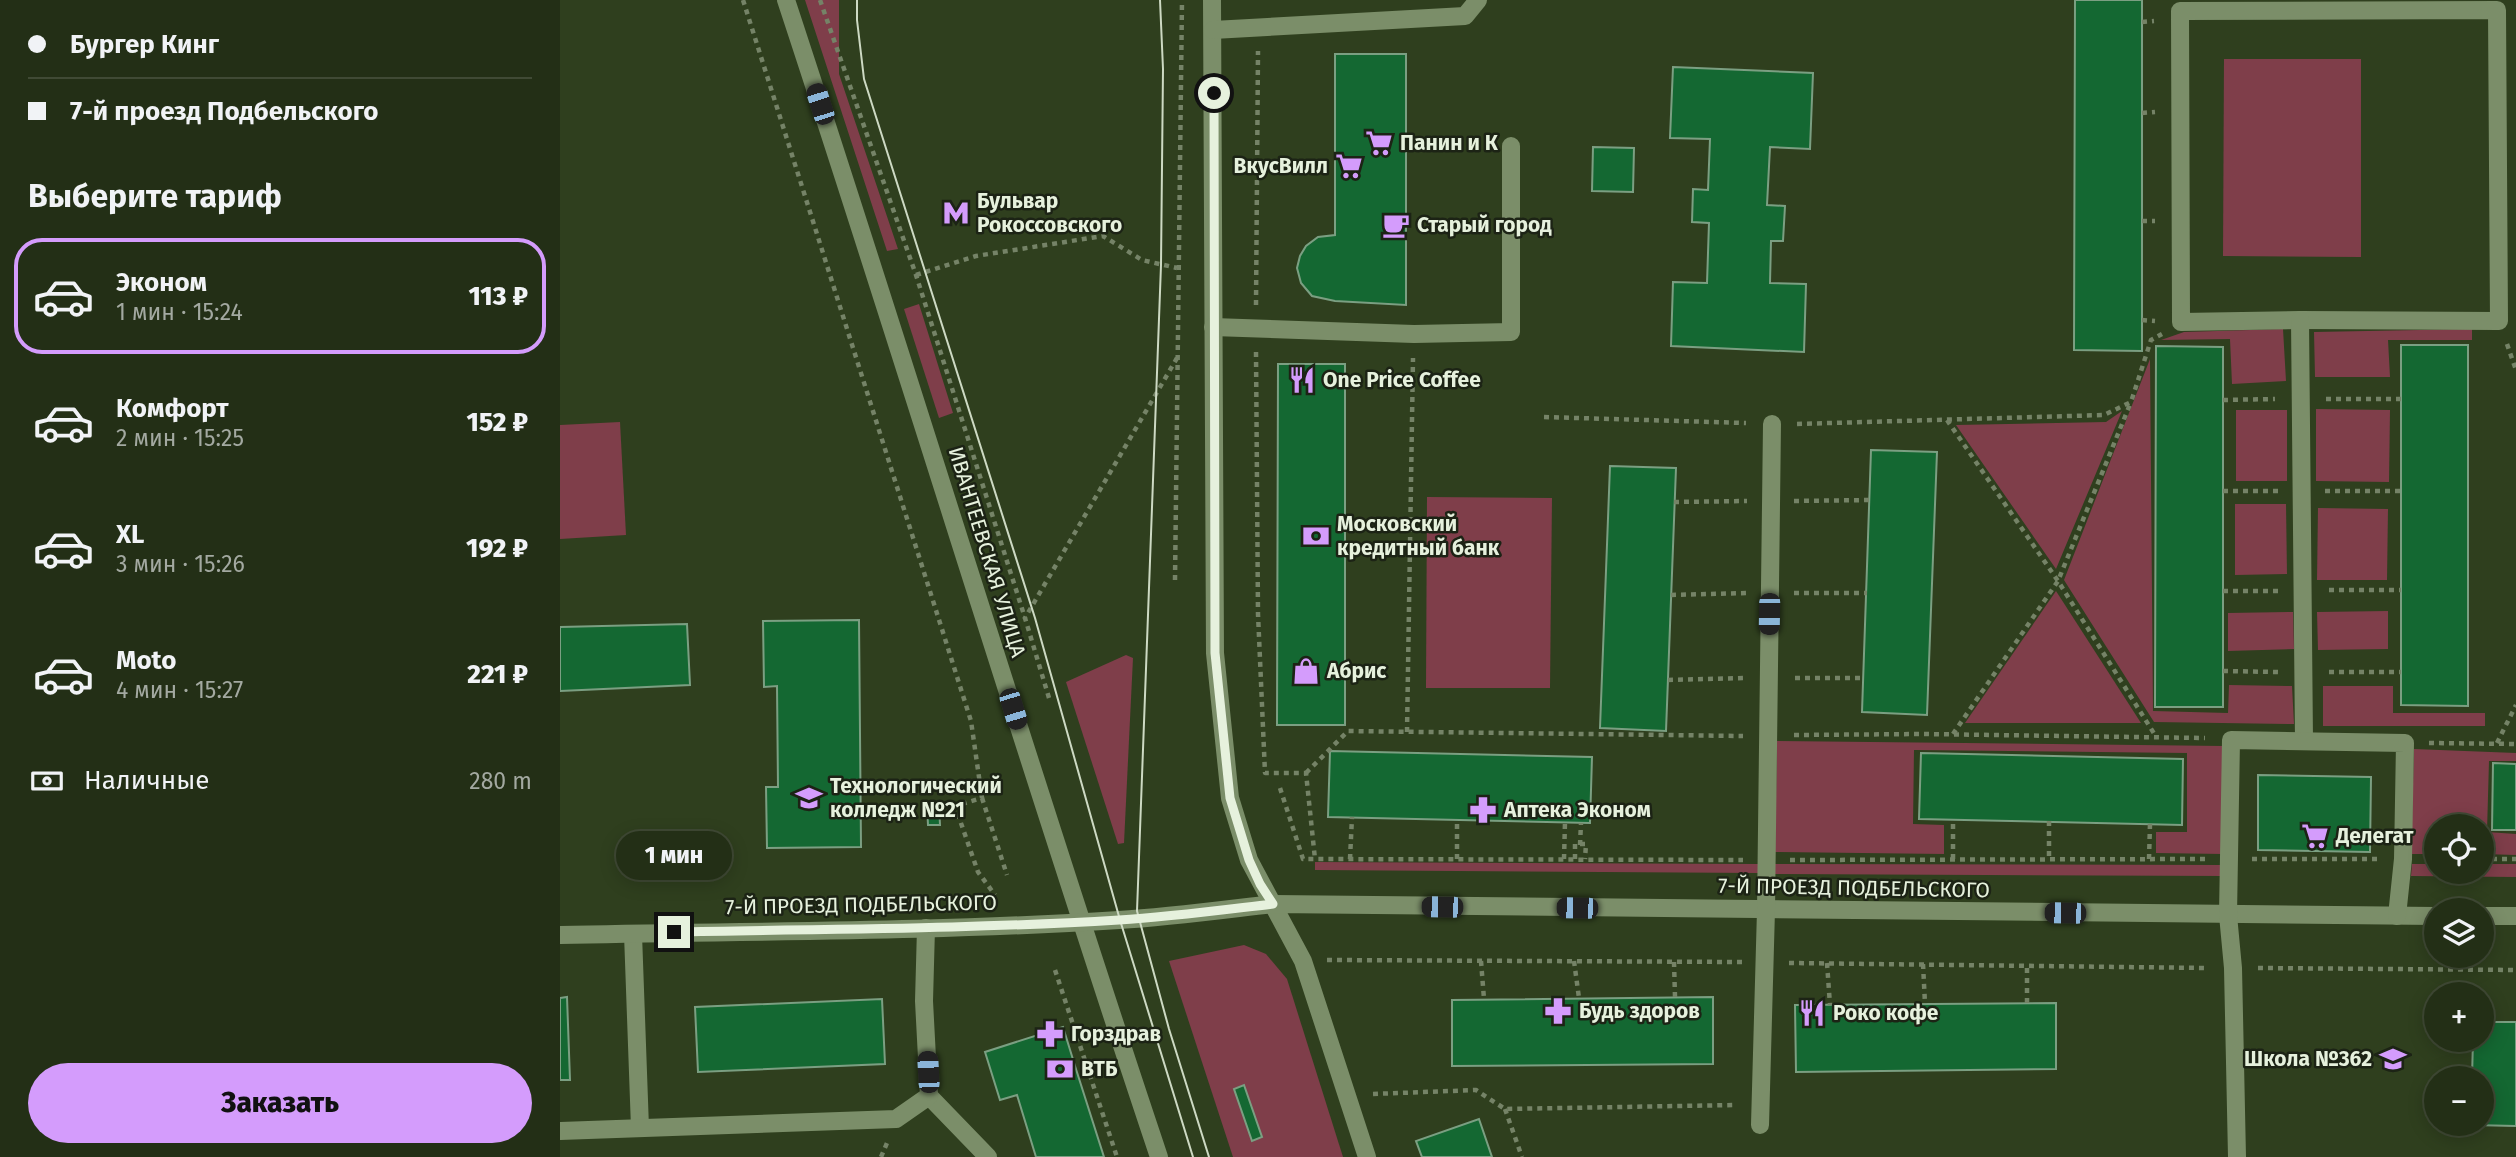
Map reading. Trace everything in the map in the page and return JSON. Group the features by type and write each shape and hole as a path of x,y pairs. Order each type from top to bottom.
{"street":[{"name":"ИВАНТЕЕВСКАЯ УЛИЦА","path":"786,0 884,298 1080,922 1158,1157"},
{"path":"1212,0 1215,653 1230,798 1249,860 1303,961 1367,1157"},
{"path":"1213,30 1465,16 1478,0"},
{"path":"2326,5 2497,10 2499,321 2181,322 2179,10 2326,5"},
{"path":"1213,327 1414,334 1511,332 1511,146"},
{"path":"2300,320 2304,740"},
{"path":"1760,1125 1766,910 1772,424"},
{"path":"2237,1157 2233,968 2228,915 2231,740 2405,743 2403,859 2397,916"},
{"name":"7-Й ПРОЕЗД ПОДБЕЛЬСКОГО","path":"560,935 926,928 1080,922 1273,904 2424,916"},
{"path":"2494,916 2516,916"},
{"path":"926,928 924,1001 929,1096 988,1157"},
{"path":"633,934 640,1128"},
{"path":"560,1131 896,1119 929,1096"}],"path":[{"path":"743,0 971,721 982,798 1007,875"},
{"path":"820,0 916,275 1049,698"},
{"path":"1175,580 1182,0"},
{"path":"2142,22 2150,21"},
{"path":"1259,27 1256,328 1258,614 1265,773 1306,773 1348,731"},
{"path":"2142,113 2150,113"},
{"path":"2142,222 2150,221"},
{"path":"916,275 976,256 1103,236 1142,260 1177,268"},
{"path":"2142,320 2149,320"},
{"path":"1952,734 2059,581 2131,402 2151,340 2181,322"},
{"path":"1407,732 1414,334"},
{"path":"1025,618 1178,357"},
{"path":"2223,400 2401,399"},
{"path":"1544,417 1772,424 1947,420 2104,415 2131,402"},
{"path":"1947,420 2059,581 2156,736"},
{"path":"2223,491 2401,491"},
{"path":"1674,502 1870,500"},
{"path":"2223,591 2401,590"},
{"path":"1671,595 1867,593"},
{"path":"2223,671 2401,672"},
{"path":"1668,680 1863,678"},
{"path":"2497,743 2516,705"},
{"path":"2405,743 2516,744"},
{"path":"1306,773 1315,859"},
{"path":"1280,788 1303,859 2403,859"},
{"path":"982,798 955,806 978,872 995,895"},
{"path":"1350,859 1352,817"},
{"path":"1953,819 1953,859"},
{"path":"1457,820 1457,859"},
{"path":"2049,821 2049,859"},
{"path":"1564,859 1565,822"},
{"path":"1580,845 1581,823"},
{"path":"2150,824 2150,859"},
{"path":"1575,859 1575,844 1586,844 1585,859"},
{"path":"2494,859 2516,859"},
{"path":"1326,960 2516,970"},
{"path":"1481,961 1485,999"},
{"path":"1574,961 1579,998"},
{"path":"1674,962 1675,997"},
{"path":"1827,963 1830,1005"},
{"path":"1923,964 1925,1004"},
{"path":"2027,965 2027,1003"},
{"path":"1055,970 1117,1157"},
{"path":"1368,1094 1476,1090 1505,1109 1760,1104"},
{"path":"1505,1109 1522,1157"}],"shaded area":[{"path":"805,0 839,0 839,74 898,249 887,251"},
{"path":"2224,59 2361,59 2361,257 2223,256"},
{"path":"919,304 953,413 939,418 904,309"},
{"path":"2283,329 2286,381 2232,384 2230,339 2161,340 2184,332"},
{"path":"2472,329 2472,340 2388,340 2390,377 2315,377 2314,332"},
{"path":"2150,359 2153,711 2228,713 2229,685 2292,686 2294,724 2154,722 2064,580"},
{"path":"2316,409 2390,410 2389,482 2316,481"},
{"path":"2236,410 2287,410 2287,481 2236,481"},
{"path":"2122,411 2056,569 1956,425 2106,422"},
{"path":"620,422 626,535 560,539 560,425"},
{"path":"1427,497 1552,498 1550,688 1426,688"},
{"path":"2235,504 2286,504 2287,574 2235,575"},
{"path":"2318,508 2388,509 2387,580 2317,580"},
{"path":"2056,591 2141,723 1965,723"},
{"path":"2388,611 2388,649 2318,650 2317,612"},
{"path":"2293,612 2294,649 2228,651 2228,613"},
{"path":"1126,655 1133,658 1124,843 1118,844 1066,682"},
{"path":"2323,686 2393,686 2393,713 2485,713 2485,726 2323,726"},
{"path":"1777,741 2224,746 2223,854 2156,853 2156,832 2187,832 2187,753 1914,750 1913,824 1944,825 1944,854 1775,852"},
{"path":"2414,749 2516,753 2516,761 2489,761 2488,814 2424,814 2424,854 2411,854"},
{"path":"2494,832 2516,834 2516,855 2494,854"},
{"path":"1315,862 1758,864 1758,873 1315,870"},
{"path":"1771,864 2225,865 2225,876 1771,874"},
{"path":"2412,864 2424,864 2424,876 2411,876"},
{"path":"2494,864 2516,864 2516,877 2494,877"},
{"path":"1244,945 1266,954 1287,979 1343,1157 1233,1157 1169,961"}],"building":[{"path":"2075,0 2142,0 2142,351 2074,350"},
{"path":"1335,54 1406,54 1406,305 1335,301 1312,296 1301,283 1297,268 1306,246 1318,237 1335,235"},
{"path":"1673,67 1813,73 1810,149 1770,147 1767,205 1785,206 1783,241 1771,241 1770,283 1806,284 1804,352 1671,346 1673,282 1707,283 1709,223 1692,222 1693,189 1708,190 1710,139 1670,138"},
{"path":"1593,147 1634,148 1633,192 1592,191"},
{"path":"2401,345 2468,345 2468,706 2401,705"},
{"path":"2156,346 2223,347 2223,707 2155,707"},
{"path":"1278,364 1345,364 1345,725 1277,725"},
{"path":"1871,450 1937,452 1927,715 1862,712"},
{"path":"1610,466 1676,468 1666,731 1600,728"},
{"path":"859,620 861,847 767,848 766,787 778,787 777,686 764,687 763,621"},
{"path":"687,624 690,685 560,691 560,627"},
{"path":"1330,751 1592,757 1590,823 1328,817"},
{"path":"1921,753 2183,759 2182,825 1919,819"},
{"path":"2493,763 2516,764 2516,830 2494,830"},
{"path":"2258,775 2371,777 2370,852 2258,850"},
{"path":"927,805 939,805 940,825 928,825"},
{"path":"567,997 570,1080 560,1080 560,998"},
{"path":"1713,997 1713,1064 1452,1066 1452,1000"},
{"path":"882,999 885,1064 698,1072 695,1007"},
{"path":"2056,1003 2056,1069 1796,1072 1795,1005"},
{"path":"2494,1022 2516,1022 2516,1126 2494,1126 2494,1066 2472,1066 2473,1052 2494,1052"},
{"path":"1063,1027 1104,1157 1036,1157 1017,1095 1000,1100 985,1052"},
{"path":"1244,1085 1262,1137 1252,1141 1234,1089"},
{"path":"1479,1119 1492,1157 1422,1157 1416,1141"}],"tram line":[{"path":"857,0 864,79 1035,618 1120,920 1193,1157"},
{"path":"1160,0 1163,69 1161,265 1137,911 1169,1029 1209,1157"}],"place":[{"name":"Панин и К","path":"1379,143"},
{"name":"ВкусВилл","path":"1349,166"},
{"name":"Бульвар Рокоссовского","path":"956,213"},
{"name":"Старый город","path":"1396,225"},
{"name":"One Price Coffee","path":"1302,380"},
{"name":"Московский кредитный банк","path":"1316,536"},
{"name":"Абрис","path":"1306,671"},
{"name":"Технологический колледж №21","path":"809,798"},
{"name":"Аптека Эконом","path":"1483,810"},
{"name":"Делегат","path":"2315,836"},
{"name":"Будь здоров","path":"1558,1011"},
{"name":"Роко кофе","path":"1812,1013"},
{"name":"Горздрав","path":"1050,1034"},
{"name":"Школа №362","path":"2393,1059"},
{"name":"ВТБ","path":"1060,1069"}],"route":[{"path":"674,932 926,928 1080,922 1273,904 1249,860 1230,798 1215,653 1214,93"}]}
